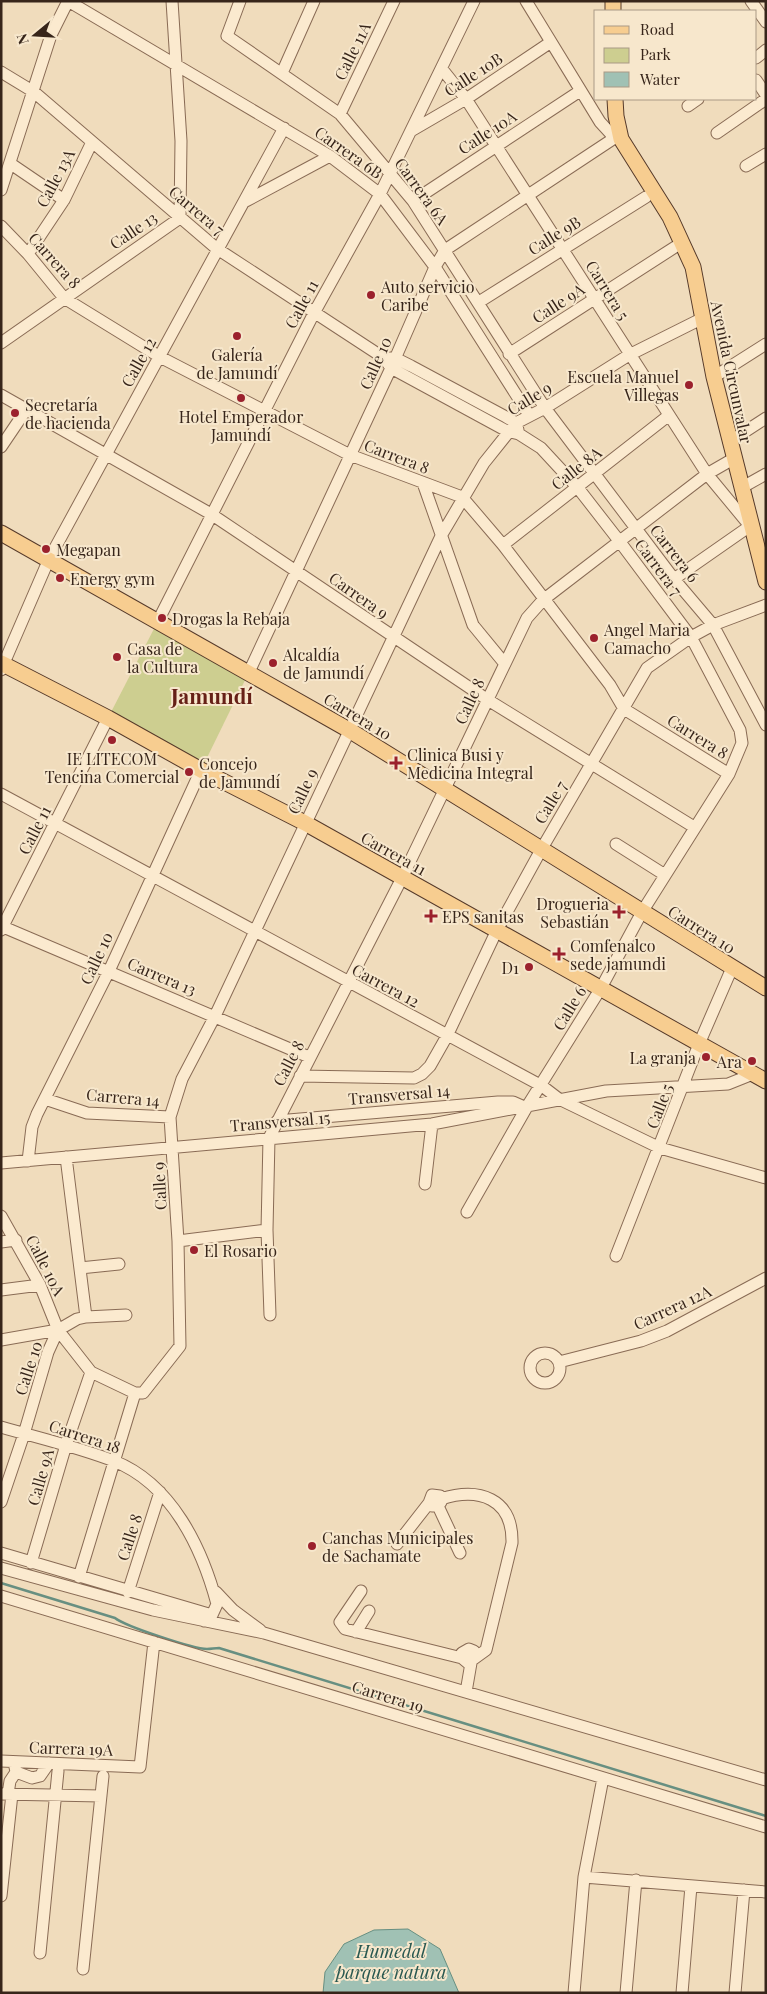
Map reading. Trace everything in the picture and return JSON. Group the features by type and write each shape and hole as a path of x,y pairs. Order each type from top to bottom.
{"main road":[{"name":"Avenida Circunvalar","path":"606,100 612,136 675,246 686,273 695,285"},
{"name":"Avenida Circunvalar","path":"616,100 616,116 621,139 670,217 693,267 695,285 704,318 714,377 729,442 766,582"},
{"name":"Carrera 10","path":"1,533 349,730 766,988"},
{"name":"Carrera 11","path":"2,666 108,718 201,770 305,823 699,1044 762,1075"}],"street":[{"name":"Carrera 6B","path":"68,1 330,156 380,194 435,267 529,415"},
{"path":"1,190 52,35 68,1"},
{"name":"Calle 13","path":"1,343 180,218 181,141 172,1"},
{"name":"Carrera 6A","path":"240,1 227,36 340,114 390,172 413,201 479,302 509,354 544,408"},
{"path":"282,73 314,1"},
{"name":"Calle 11A","path":"340,114 394,1"},
{"name":"Calle 11","path":"158,621 314,313 380,194 474,1"},
{"path":"526,1 580,91 600,122 612,136"},
{"path":"751,1 766,22"},
{"name":"Calle 10B","path":"411,131 466,99 551,42"},
{"name":"Carrera 5","path":"442,69 466,99 495,147 563,248 629,355 707,474 750,526"},
{"name":"Carrera 7","path":"1,72 34,92 216,248 390,361 514,429 541,448 578,488 691,637 740,730 742,742"},
{"path":"757,82 766,95"},
{"name":"Calle 10A","path":"413,201 580,91"},
{"path":"717,133 766,99"},
{"path":"688,106 697,100"},
{"name":"Calle 12","path":"2,666 49,560 105,454 160,357 216,248 246,201 284,128"},
{"name":"Calle 10","path":"249,672 350,456 390,361 445,250 612,136"},
{"name":"Calle 13A","path":"28,254 64,200 92,142"},
{"path":"746,166 766,154"},
{"path":"246,201 330,156"},
{"path":"11,164 64,200"},
{"name":"Calle 9B","path":"479,302 646,197"},
{"name":"Carrera 8","path":"1,226 28,254 64,298 160,357 266,410 350,456 462,497 503,545 543,600 610,685 624,709 729,774"},
{"name":"Calle 9A","path":"509,354 675,246"},
{"name":"Calle 9","path":"79,1577 115,1461 139,1393 180,1346 178,1241 170,1117 182,1079 215,1016 391,637 441,536 462,497 514,429 529,415 544,408 629,355 704,318"},
{"path":"714,377 766,344"},
{"name":"Carrera 9","path":"1,395 211,514 296,570 391,637 488,700 590,766 694,827"},
{"name":"Carrera 6","path":"544,408 674,579 713,625 766,725"},
{"path":"1,447 26,410"},
{"name":"Calle 8A","path":"503,545 668,416"},
{"path":"729,442 766,418"},
{"name":"Calle 8","path":"270,1138 309,1057 349,983 446,790 527,618 543,600 707,474 733,459"},
{"path":"741,488 766,474"},
{"path":"423,484 473,625 505,664"},
{"path":"674,579 750,526"},
{"name":"Calle 7","path":"300,1076 414,1078 422,1074 430,1066 447,1036 497,930 541,850 647,668 691,637 713,625 766,605"},
{"name":"Calle 11","path":"2,928 108,718"},
{"name":"Calle 6","path":"468,1212 526,1106 542,1086 601,988 642,912 729,774 742,742"},
{"name":"Calle 10","path":"28,1160 32,1127 109,971 151,875 201,770"},
{"name":"Carrera 12","path":"1,794 57,822 151,875 256,930 349,983 542,1086 559,1099 660,1148 766,1178"},
{"path":"616,844 665,875"},
{"name":"Carrera 13","path":"2,928 109,971 309,1057"},
{"name":"Calle 5","path":"616,1256 660,1148 699,1044 732,968"},
{"path":"559,1099 606,1091 728,1084 762,1075"},
{"name":"Transversal 15","path":"1,1163 432,1124 559,1099"},
{"name":"Carrera 14","path":"45,1100 86,1113 170,1117"},
{"name":"Transversal 14","path":"277,1121 498,1102 513,1102 526,1106"},
{"path":"425,1184 432,1124"},
{"path":"270,1138 267,1230 270,1316"},
{"path":"66,1157 80,1268 81,1318"},
{"name":"Calle 10A","path":"1,1216 16,1240 62,1328 91,1372"},
{"path":"178,1241 267,1230"},
{"path":"1,1242 16,1240"},
{"path":"80,1268 119,1264"},
{"name":"Carrera 12A","path":"559,1362 641,1341 667,1331 766,1278"},
{"path":"1,1290 40,1285"},
{"path":"1,1340 62,1328 81,1318 126,1315"},
{"name":"Calle 10","path":"1,1502 24,1434 48,1352 62,1328"},
{"path":"91,1372 139,1393"},
{"name":"Calle 9A","path":"31,1563 66,1446 91,1372"},
{"name":"Carrera 18","path":"1,1428 115,1461 160,1492 190,1533 213,1588 217,1604 208,1618"},
{"name":"Calle 8","path":"128,1592 160,1492"},
{"path":"360,1591 340,1622 344,1628 470,1659 486,1650 512,1543 513,1529 504,1508 490,1498 460,1494 436,1502 397,1544"},
{"path":"436,1502 460,1552"},
{"name":"Carrera 19","path":"1,1553 208,1618 766,1780"},
{"name":"Carrera 19","path":"5,1570 153,1610 208,1618"},
{"name":"Carrera 18","path":"213,1588 233,1610 264,1633"},
{"name":"Carrera 19","path":"1,1596 766,1827"},
{"path":"356,1632 369,1611"},
{"name":"Carrera 19A","path":"1,1761 15,1767 140,1767 154,1642"},
{"path":"466,1692 470,1659"},
{"path":"1,1896 7,1794 15,1767 32,1778 40,1776 54,1767"},
{"path":"40,1953 55,1796 54,1767"},
{"path":"83,1969 103,1776"},
{"path":"27,1795 32,1778"},
{"path":"574,1993 584,1877 603,1778"},
{"path":"7,1794 101,1796"},
{"path":"584,1877 766,1892"},
{"path":"626,1993 636,1880"},
{"path":"682,1993 690,1886"},
{"path":"735,1993 744,1890"}],"green space":[{"path":"158,621 249,672 201,770 108,718"}],"water":[{"name":"Humedal parque natura","path":"408,1929 440,1949 459,1993 323,1993 325,1972 344,1944 374,1930"}],"waterway":[{"path":"1,1583 115,1618 121,1622 174,1641 199,1648 219,1648 766,1816"}],"place":[{"name":"Auto servicio Caribe","path":"371,295"},
{"name":"Galería de Jamundí","path":"237,336"},
{"name":"Escuela Manuel Villegas","path":"689,385"},
{"name":"Hotel Emperador Jamundí","path":"241,398"},
{"name":"Secretaría de hacienda","path":"15,413"},
{"name":"Megapan","path":"46,549"},
{"name":"Energy gym","path":"60,578"},
{"name":"Drogas la Rebaja","path":"162,618"},
{"name":"Angel Maria Camacho","path":"594,638"},
{"name":"Casa de la Cultura","path":"117,657"},
{"name":"Alcaldía de Jamundí","path":"273,663"},
{"name":"IE LITECOM Tencina Comercial","path":"112,740"},
{"name":"Clinica Busi y Medicina Integral","path":"396,763"},
{"name":"Concejo de Jamundí","path":"189,772"},
{"name":"Drogueria Sebastián","path":"619,912"},
{"name":"EPS sanitas","path":"431,916"},
{"name":"Comfenalco sede jamundi","path":"559,954"},
{"name":"D1","path":"529,967"},
{"name":"La granja","path":"706,1057"},
{"name":"Ara","path":"752,1061"},
{"name":"El Rosario","path":"194,1250"},
{"name":"Canchas Municipales de Sachamate","path":"312,1546"}],"district":[{"name":"Jamundí","path":"212,695"}]}
